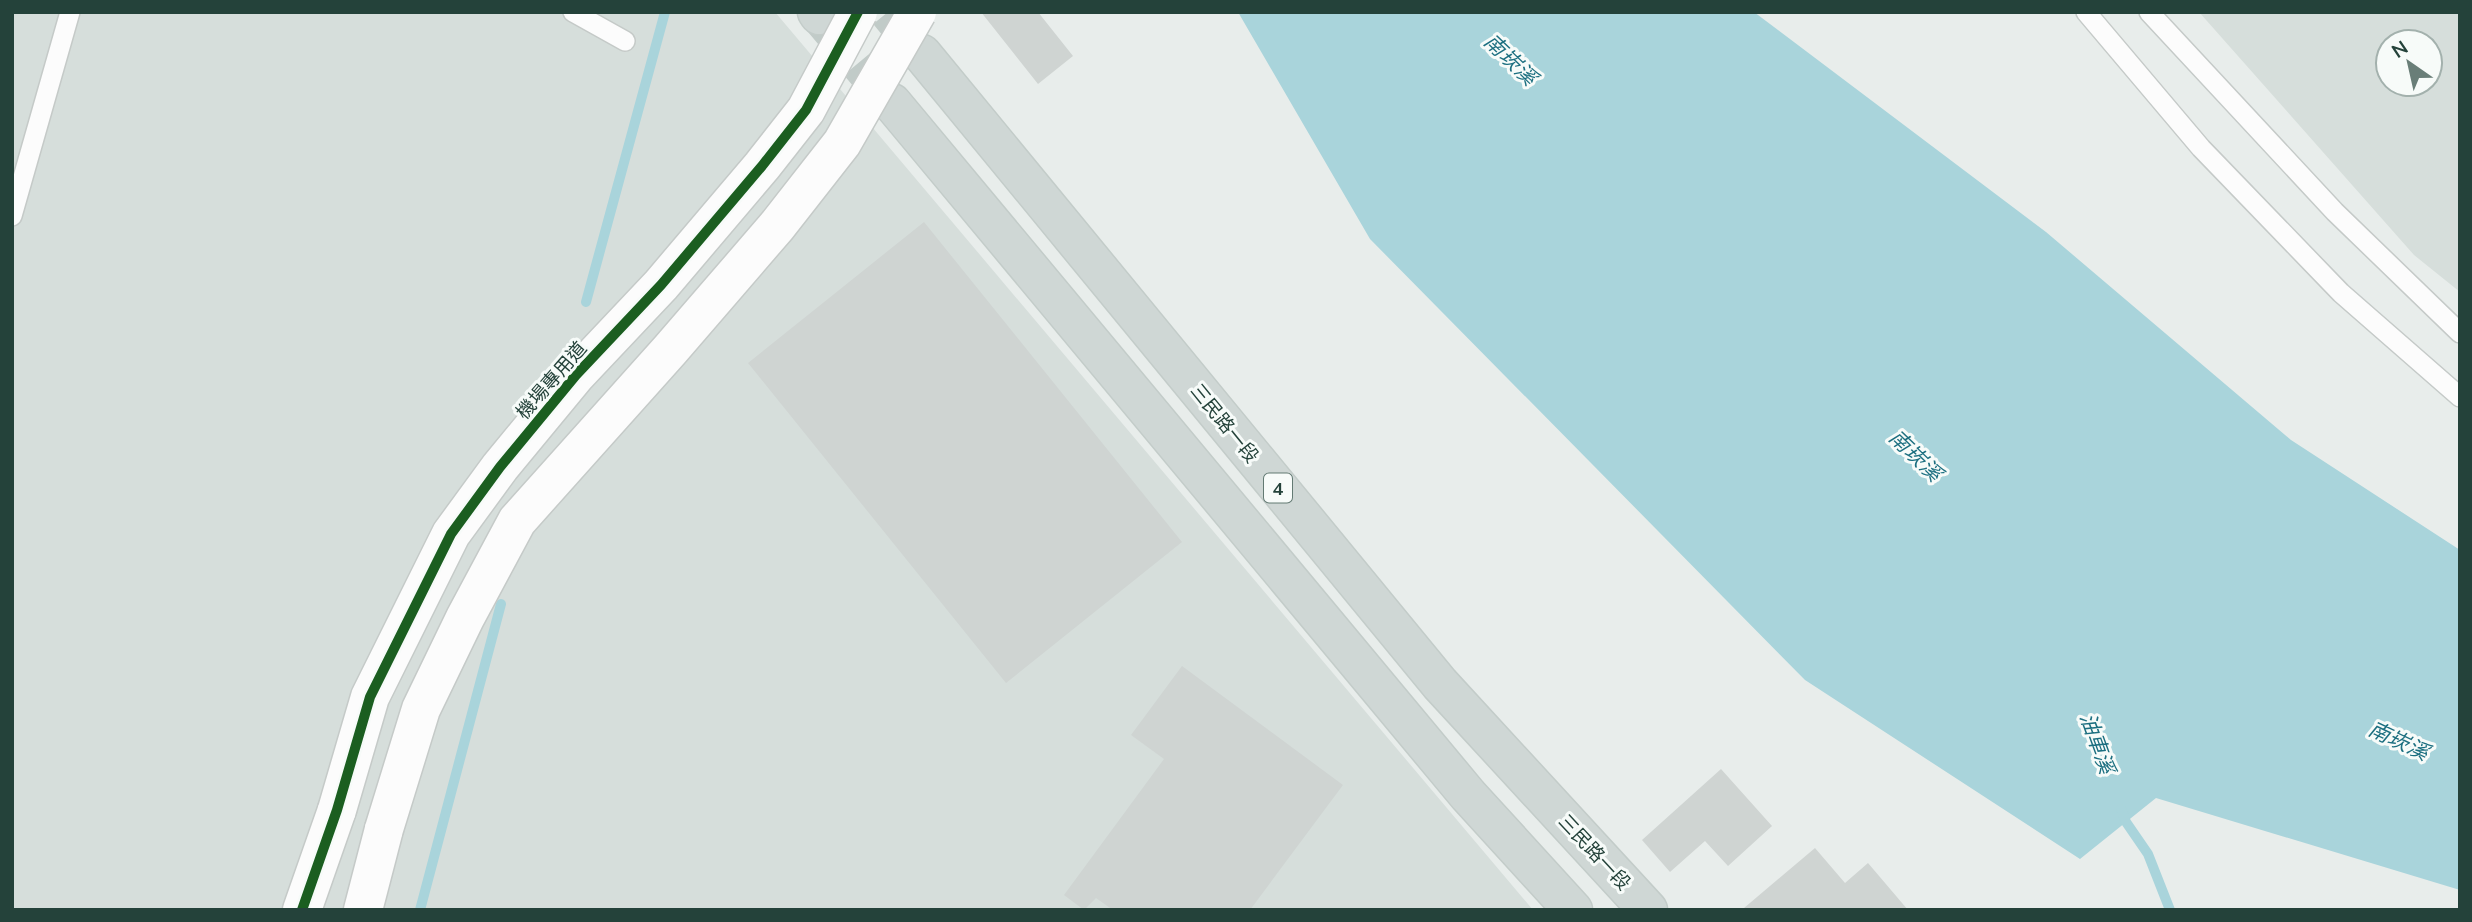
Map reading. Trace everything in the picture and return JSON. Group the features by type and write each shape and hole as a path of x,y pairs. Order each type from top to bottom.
{"main road":[{"name":"三民路一段","path":"922,54 1440,684 1648,910"},
{"path":"892,103 1468,795 1573,910"}],"street":[{"name":"機場專用道","path":"302,910 337,810 370,697 451,534 500,467 576,375 661,285 806,110 858,12"},
{"path":"363,910 384,829 421,709 465,618 517,521 777,226 842,143 917,12"}],"lane":[{"path":"12,216 70,12"},
{"path":"573,12 625,41"},
{"path":"2086,12 2201,148 2341,293 2460,397"},
{"path":"2148,12 2335,212 2460,333"}],"shaded area":[{"path":"12,12 775,12 1533,910 12,910"},
{"path":"2199,12 2460,12 2460,292 2414,255"}],"water":[{"name":"南崁溪","path":"1238,12 1754,12 2046,232 2291,440 2460,550 2460,890 2156,798 2080,859 1805,680 1370,239"}],"building":[{"path":"981,12 1038,12 1073,56 1038,84"},
{"path":"924,222 1182,542 1006,683 748,363"},
{"path":"1182,666 1343,785 1250,910 1113,910 1096,898 1084,910 1064,895 1164,759 1131,735"},
{"path":"1721,769 1772,826 1728,866 1705,841 1670,872 1642,840"},
{"path":"1815,848 1845,883 1868,863 1908,910 1744,908"}],"waterway":[{"path":"586,302 665,12"},
{"path":"420,910 501,604"},
{"name":"油車溪","path":"2121,809 2126,822 2148,854 2170,910"}],"tunnel":[{"path":"888,12 922,54"},
{"path":"822,19 892,103"}],"cycle path":[{"path":"302,910 337,810 370,697 451,534 500,467 576,375 661,285 806,110 858,12"}]}
